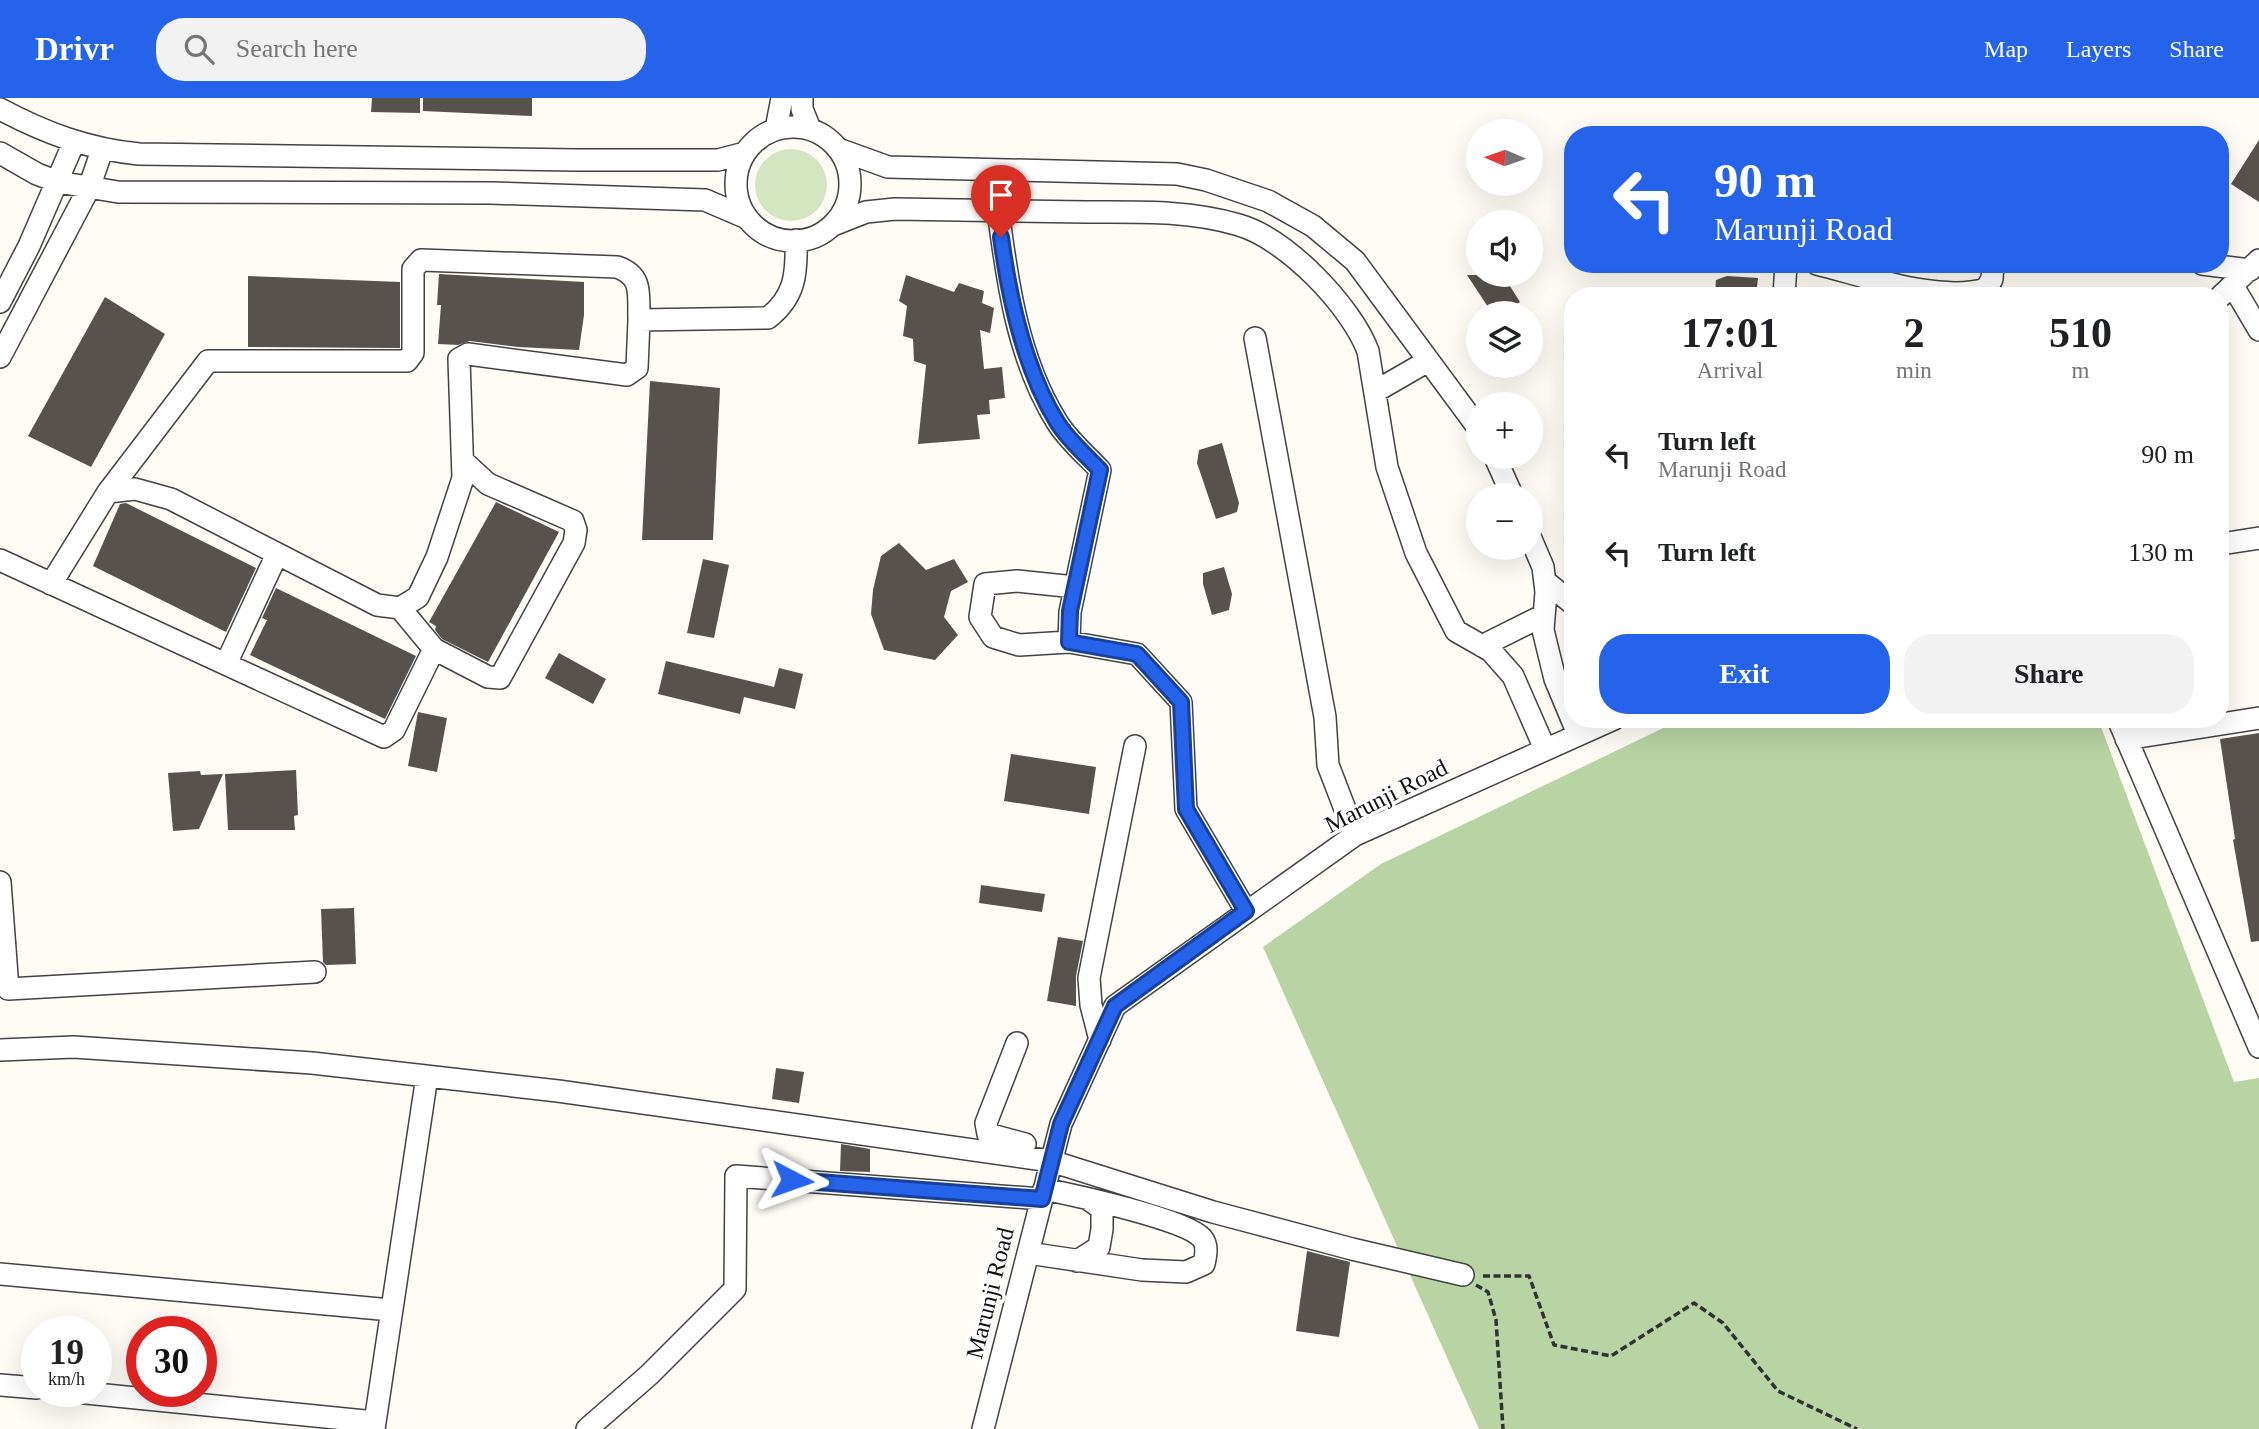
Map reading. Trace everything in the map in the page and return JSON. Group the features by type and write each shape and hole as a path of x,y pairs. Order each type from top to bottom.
{"street":[{"path":"776,129 782,98"},
{"path":"802,98 802,109 810,129"},
{"path":"0,109 74,142 102,150 139,154 718,160 745,153"},
{"path":"747,218 738,197 737,175 745,153 760,138 776,129 792,126 822,134 838,149 850,174 848,202 833,225"},
{"path":"0,302 58,182 74,142"},
{"path":"838,149 888,167 1177,174 1243,191 1268,201 1313,226 1355,261 1466,412"},
{"path":"0,357 89,188 102,150"},
{"path":"0,153 37,174 58,182 146,194 491,193 705,200 747,218 765,234 789,242 813,239 833,225 866,212 895,209 1174,213 1241,225 1268,239 1294,258 1349,313 1368,351 1387,467 1416,553 1456,631 1491,651 1513,676 1545,749"},
{"path":"998,210 1005,264 1029,366 1058,424 1100,470 1070,611 1069,642"},
{"path":"639,320 768,318 785,305 797,269 796,240"},
{"path":"51,584 108,492 208,361 407,361 413,353 413,269 421,260 618,267 630,271 637,280 638,368 626,375 468,354 459,359 463,478 437,557 418,597 400,608 377,605 171,499 135,489 108,492"},
{"path":"2229,265 2255,265"},
{"path":"2229,289 2255,265"},
{"path":"1855,273 1915,287"},
{"path":"2229,293 2259,330"},
{"path":"1255,338 1325,717 1328,765 1355,835"},
{"path":"1376,391 1428,361"},
{"path":"400,608 433,649 488,677 500,678 574,543 576,530 573,521 488,484 463,461"},
{"path":"2229,543 2259,538"},
{"path":"226,664 277,554"},
{"path":"0,560 384,737 394,730 433,649"},
{"path":"1541,560 1545,581 1543,630 1555,679 1564,701"},
{"path":"1075,587 1017,581 985,584 980,617 993,637 1018,645 1069,642 1137,654 1181,702 1186,809 1246,911"},
{"path":"1545,581 1564,597"},
{"path":"1482,646 1544,615"},
{"path":"2229,723 2259,718"},
{"path":"1575,728 1578,734"},
{"name":"Marunji Road","path":"983,1429 1061,1124 1115,1006 1355,835 1592,728"},
{"path":"2122,728 2259,1047"},
{"path":"2126,739 2196,728"},
{"path":"1100,1040 1091,1005 1089,978 1135,746"},
{"path":"0,882 8,989 315,972"},
{"path":"1017,1043 986,1123 988,1134 1225,1215 1463,1275"},
{"path":"0,1050 100,1049 312,1063 558,1091 1053,1155"},
{"path":"112,1396 374,1425 427,1076"},
{"path":"587,1429 649,1375 735,1289 736,1176 1088,1199 1190,1230 1203,1238 1206,1251 1204,1264 1186,1272 1028,1253"},
{"path":"1077,1261 1099,1247 1102,1209 1088,1199"},
{"path":"0,1274 391,1310"},
{"path":"0,1385 21,1387"}],"path":[{"path":"1463,1275 1488,1293 1496,1320 1503,1429"},
{"path":"1463,1275 1530,1276 1554,1346 1611,1356 1694,1303 1723,1323 1778,1391 1857,1429"}],"green space":[{"path":"791,149 811,155 821,165 827,185 821,205 811,215 791,221 771,215 761,205 755,185 761,165 771,155"},
{"path":"1663,728 2101,728 2234,1082 2259,1078 2259,1429 1479,1429 1263,947 1381,864"}],"building":[{"path":"372,98 420,98 420,113 371,112"},
{"path":"423,98 532,98 532,116 423,111"},
{"path":"2259,140 2259,202 2231,184"},
{"path":"439,274 584,282 584,315 579,350 470,341 458,345 438,344 441,305 437,305"},
{"path":"906,275 954,292 959,283 984,291 982,303 994,308 990,333 980,330 984,369 1002,367 1005,398 989,400 990,414 977,415 980,439 918,444 926,365 914,361 913,339 903,336 907,306 899,301"},
{"path":"248,276 400,282 400,348 248,347"},
{"path":"1727,276 1758,278 1757,287 1716,287 1716,280"},
{"path":"1475,287 1511,287 1519,301 1484,301"},
{"path":"105,297 165,334 91,467 28,436"},
{"path":"650,381 720,388 713,540 642,540"},
{"path":"1222,443 1239,503 1237,512 1216,519 1197,463 1199,450"},
{"path":"496,502 559,532 488,662 442,639 435,630 436,626 429,622"},
{"path":"126,503 256,568 226,632 93,566 120,504"},
{"path":"899,543 926,570 954,559 968,582 951,591 944,617 958,635 935,660 884,650 871,614 873,590 881,556"},
{"path":"703,559 729,565 714,638 687,633"},
{"path":"1224,567 1232,594 1229,610 1212,615 1203,584 1203,573"},
{"path":"276,588 416,656 385,719 250,655 267,620 262,618"},
{"path":"559,653 606,679 593,704 545,678"},
{"path":"666,661 774,687 779,668 803,674 795,709 744,697 740,714 658,694"},
{"path":"418,712 447,718 437,772 408,766"},
{"path":"2259,733 2259,941 2251,942 2233,840 2235,839 2220,739"},
{"path":"1011,754 1096,767 1089,814 1004,801"},
{"path":"296,770 298,815 294,816 295,830 228,830 225,774"},
{"path":"200,771 201,775 223,774 199,829 173,831 168,773"},
{"path":"981,885 1045,894 1042,912 979,903"},
{"path":"354,908 356,964 326,965 323,962 321,909"},
{"path":"1058,937 1083,941 1076,976 1076,1006 1047,1001"},
{"path":"776,1068 804,1072 799,1103 772,1099"},
{"path":"841,1144 870,1149 870,1172 840,1171"},
{"path":"1307,1251 1350,1262 1339,1337 1296,1331"}],"route":[{"path":"792,1180 1042,1199 1061,1124 1115,1006 1246,911 1186,809 1181,702 1137,654 1069,642 1070,611 1100,470 1058,424 1029,366 1001,237"}]}
